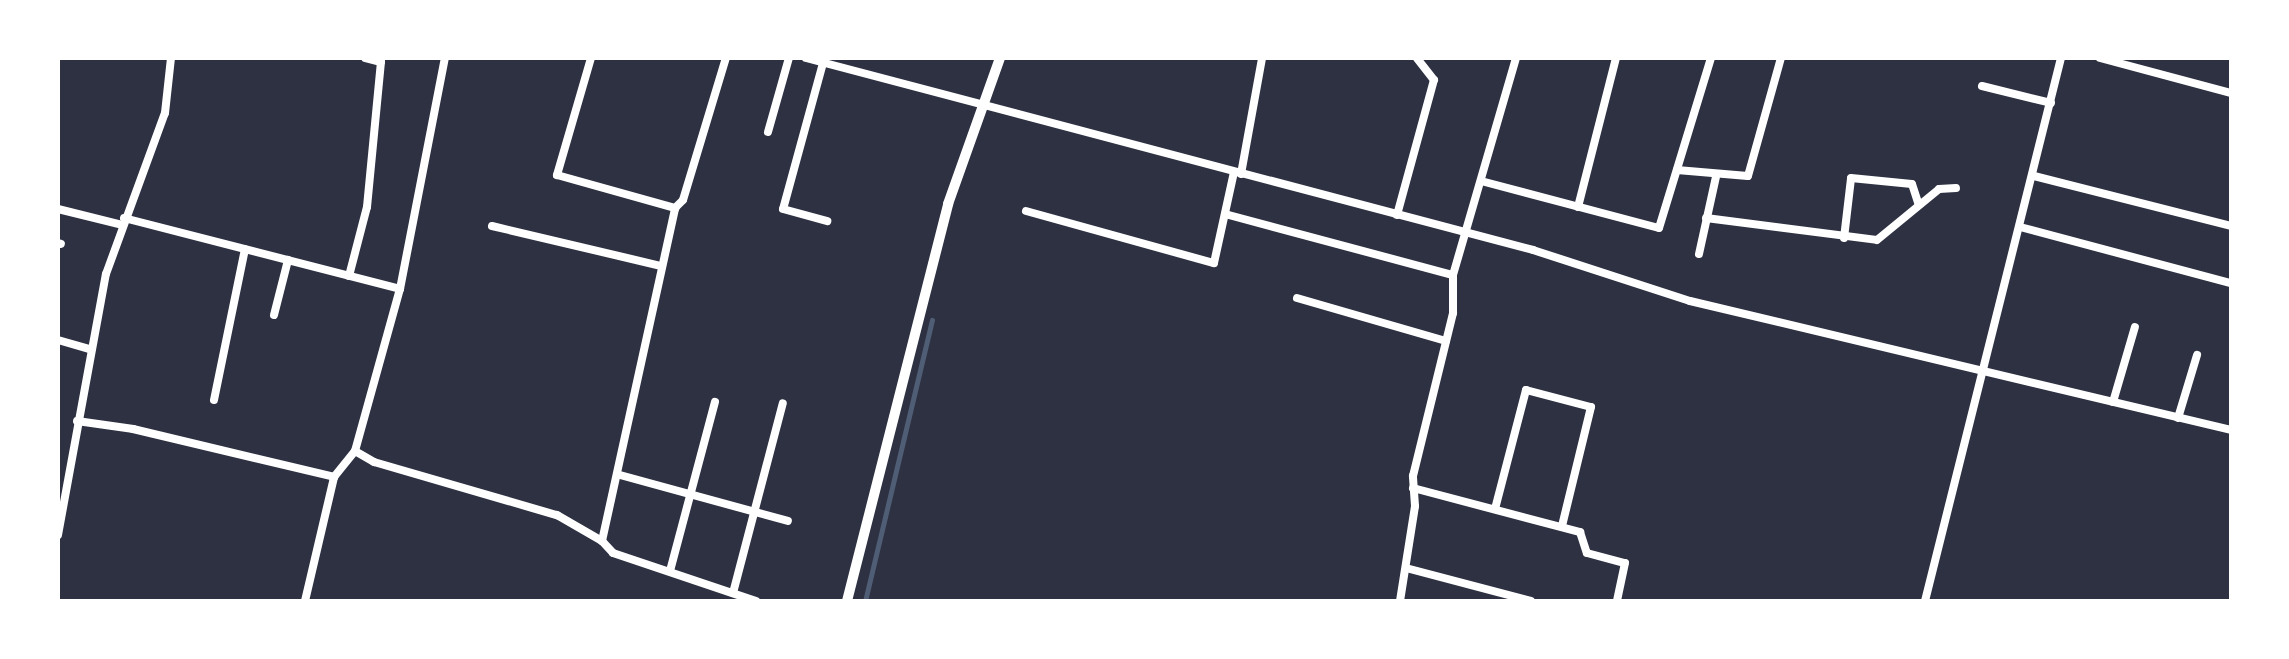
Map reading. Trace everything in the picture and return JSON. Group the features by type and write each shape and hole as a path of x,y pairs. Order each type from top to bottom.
{"street":[{"path":"58,535 63,475 90,349 123,222 165,113 171,58"},
{"path":"349,276 367,207 381,62 365,58"},
{"path":"305,601 334,477 355,451 400,289 445,58"},
{"path":"591,58 557,175 675,208"},
{"path":"602,541 620,475 675,208 683,200 726,58"},
{"path":"768,132 789,58"},
{"path":"806,58 983,102 1467,235 1533,250 1690,301 2231,430"},
{"path":"847,601 944,220 1000,58"},
{"path":"1026,211 1214,263 1238,173 1262,58"},
{"path":"1397,215 1434,80 1417,58"},
{"path":"1400,601 1413,488 1453,313 1453,275 1516,58"},
{"path":"1578,207 1616,58"},
{"path":"1481,181 1659,228 1711,58"},
{"path":"1677,170 1716,177 1748,176 1781,58"},
{"path":"1925,601 2034,176 2061,58"},
{"path":"2100,58 2231,93"},
{"path":"823,63 783,209 827,221"},
{"path":"1982,86 2051,103"},
{"path":"2034,176 2231,226"},
{"path":"1699,254 1716,177"},
{"path":"1844,238 1851,178 1912,184 1918,203"},
{"path":"1706,218 1877,240 1918,203 1939,189 1956,188"},
{"path":"58,209 245,249 400,289"},
{"path":"1225,214 1453,275"},
{"path":"492,226 661,266"},
{"path":"2020,227 2231,283"},
{"path":"214,400 245,249"},
{"path":"274,315 288,260"},
{"path":"1297,298 1446,341"},
{"path":"2113,402 2135,327"},
{"path":"58,340 90,349"},
{"path":"2178,418 2197,355"},
{"path":"1495,509 1526,390 1591,407 1562,526"},
{"path":"670,571 715,402"},
{"path":"733,593 783,403"},
{"path":"77,421 133,429 334,477"},
{"path":"355,451 374,462 557,515 602,541 613,553 756,601"},
{"path":"620,475 788,521"},
{"path":"1413,488 1580,532 1587,553 1625,563 1617,601"},
{"path":"1406,568 1531,601"}],"waterway":[{"path":"865,601 932,320"}]}
